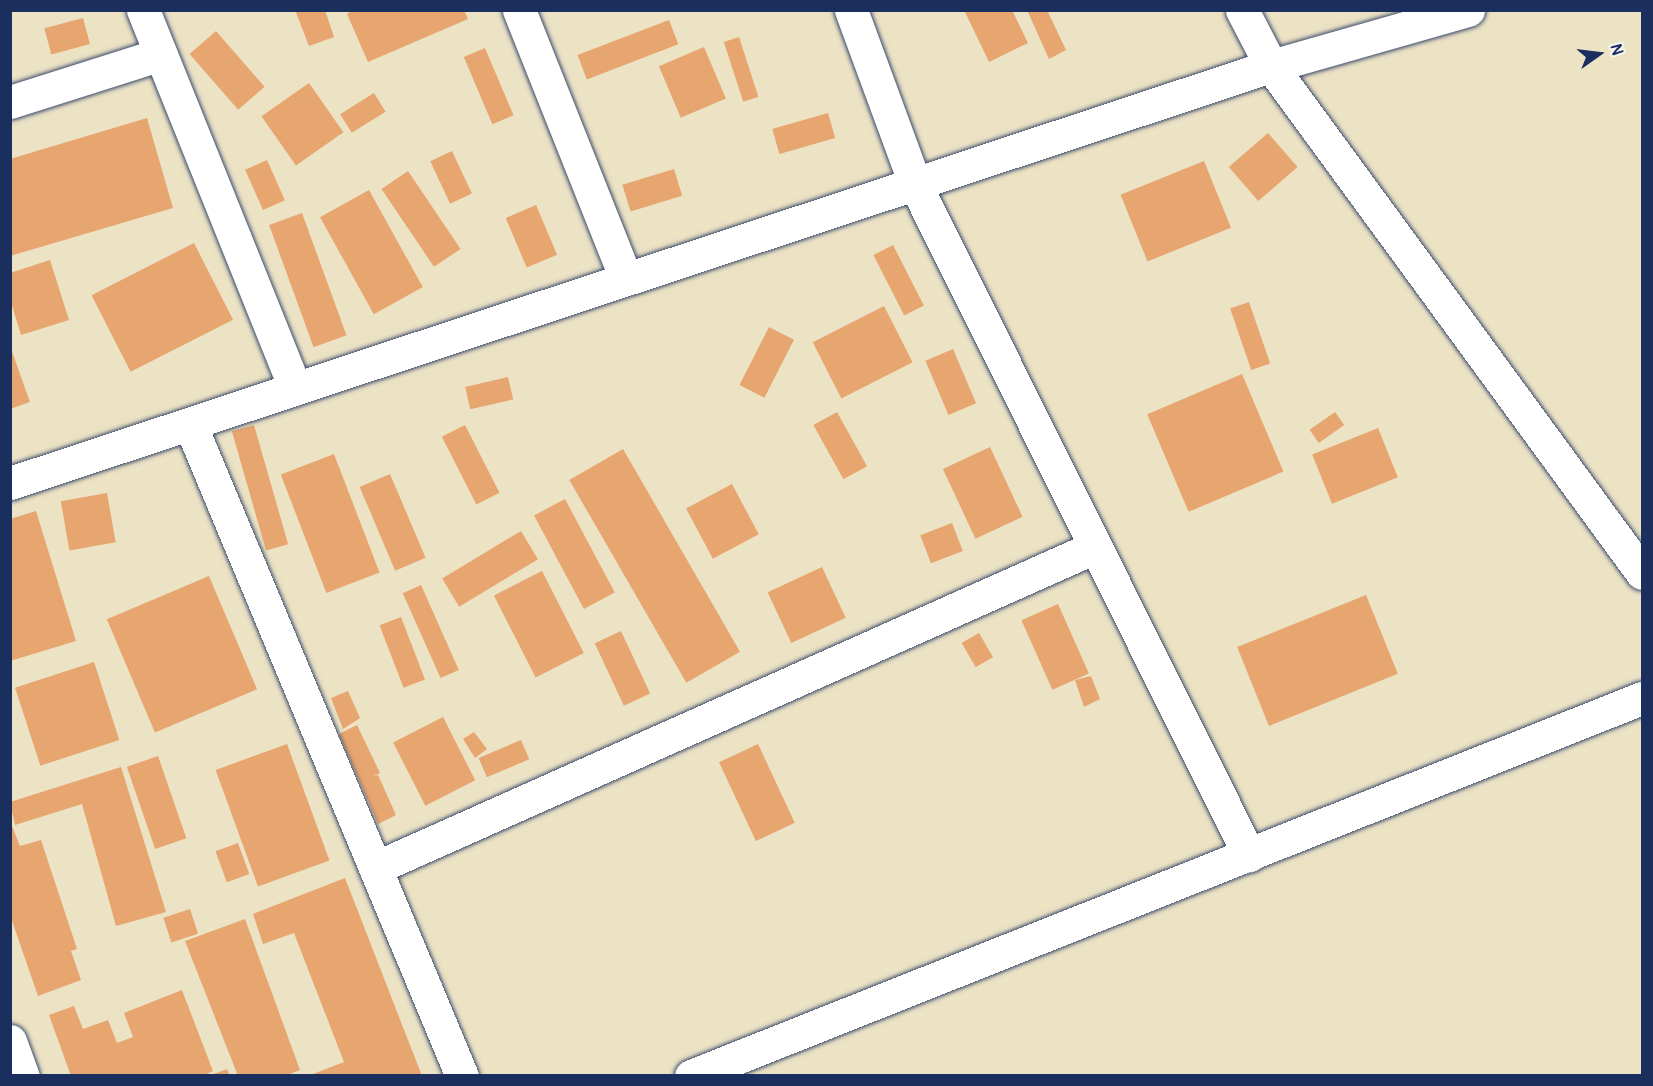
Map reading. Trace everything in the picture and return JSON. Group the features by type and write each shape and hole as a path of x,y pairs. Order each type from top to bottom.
{"street":[{"path":"143,10 296,389"},
{"path":"519,10 626,279"},
{"path":"851,10 915,184 1249,855"},
{"path":"1242,10 1271,66 1642,573"},
{"path":"10,483 1271,66 1468,10"},
{"path":"10,102 161,54"},
{"path":"190,424 462,1076"},
{"path":"375,868 1095,547"},
{"path":"691,1076 742,1067 1249,855 1642,698"},
{"path":"10,1041 23,1076"}],"building":[{"path":"295,10 325,10 334,37 309,46"},
{"path":"354,10 464,10 468,19 368,62 347,14"},
{"path":"964,10 1012,10 1028,43 989,62"},
{"path":"1027,10 1047,10 1066,50 1049,59"},
{"path":"83,18 90,44 51,54 44,28"},
{"path":"669,20 678,44 587,79 578,55"},
{"path":"216,31 265,87 238,110 190,54"},
{"path":"739,37 758,97 743,102 724,42"},
{"path":"704,47 726,99 681,118 659,66"},
{"path":"485,48 514,115 492,124 464,57"},
{"path":"309,83 343,132 296,165 261,116"},
{"path":"374,93 386,112 352,133 340,114"},
{"path":"828,113 835,138 779,154 772,129"},
{"path":"147,118 173,208 10,256 10,159"},
{"path":"1268,133 1298,167 1258,201 1229,167"},
{"path":"452,151 472,194 450,204 430,161"},
{"path":"267,160 285,200 263,210 245,170"},
{"path":"1204,161 1231,228 1148,261 1121,195"},
{"path":"674,169 682,196 631,212 622,185"},
{"path":"408,171 461,249 434,267 381,189"},
{"path":"369,190 423,287 374,314 320,217"},
{"path":"536,205 557,255 527,268 506,218"},
{"path":"302,213 346,335 314,347 269,225"},
{"path":"194,243 233,320 131,372 92,295"},
{"path":"893,245 924,306 904,316 873,255"},
{"path":"50,260 69,320 21,335 10,299 10,273"},
{"path":"1249,302 1270,363 1251,370 1230,309"},
{"path":"884,306 913,362 841,398 813,342"},
{"path":"769,327 794,340 764,398 739,385"},
{"path":"10,346 30,402 10,409"},
{"path":"953,349 976,403 948,415 925,361"},
{"path":"1242,374 1283,472 1189,512 1147,414"},
{"path":"508,377 513,399 470,409 465,387"},
{"path":"837,412 867,466 843,479 813,425"},
{"path":"1335,412 1344,425 1319,443 1310,430"},
{"path":"254,425 288,544 266,551 232,431"},
{"path":"465,425 500,493 476,505 442,437"},
{"path":"1378,428 1398,477 1332,504 1312,455"},
{"path":"990,447 1023,517 975,539 943,469"},
{"path":"623,449 740,652 686,683 569,480"},
{"path":"334,454 380,573 326,593 281,474"},
{"path":"390,474 426,558 395,571 360,487"},
{"path":"732,484 759,534 713,559 686,508"},
{"path":"107,493 116,542 69,550 61,501"},
{"path":"565,499 615,593 584,609 534,515"},
{"path":"36,511 76,641 10,661 10,519"},
{"path":"952,523 963,551 931,563 920,535"},
{"path":"521,531 538,559 459,607 442,578"},
{"path":"822,567 846,618 791,643 768,592"},
{"path":"542,571 584,653 536,677 494,596"},
{"path":"209,576 257,689 155,733 107,619"},
{"path":"421,585 459,670 441,678 403,593"},
{"path":"1366,595 1398,674 1269,726 1237,647"},
{"path":"1058,604 1089,673 1052,690 1021,620"},
{"path":"401,617 425,680 404,688 380,625"},
{"path":"621,631 650,694 624,706 595,643"},
{"path":"979,633 993,657 976,667 962,643"},
{"path":"94,662 119,740 40,766 15,688"},
{"path":"1091,676 1100,699 1084,707 1075,680"},
{"path":"348,691 360,718 343,729 331,698"},
{"path":"443,717 475,780 425,806 393,742"},
{"path":"357,725 380,773 372,777 378,775 396,815 378,824 339,734"},
{"path":"474,732 487,749 475,758 463,739"},
{"path":"521,740 529,759 487,777 479,758"},
{"path":"287,744 329,861 258,887 216,770"},
{"path":"758,744 795,823 756,841 719,762"},
{"path":"158,756 186,838 155,849 127,767"},
{"path":"121,767 166,912 116,926 82,804 15,825 10,802"},
{"path":"10,821 20,846 41,840 77,949 71,951 81,980 38,996 10,915"},
{"path":"238,843 249,874 227,882 215,851"},
{"path":"345,878 422,1076 308,1076 344,1062 294,933 263,944 253,914"},
{"path":"190,909 198,934 171,942 163,918"},
{"path":"245,919 300,1070 285,1076 238,1076 185,941"},
{"path":"182,990 213,1071 203,1076 71,1076 49,1015 74,1006 83,1029 108,1020 117,1043 133,1037 124,1013"},
{"path":"227,1069 230,1076 211,1076 211,1075"}]}
